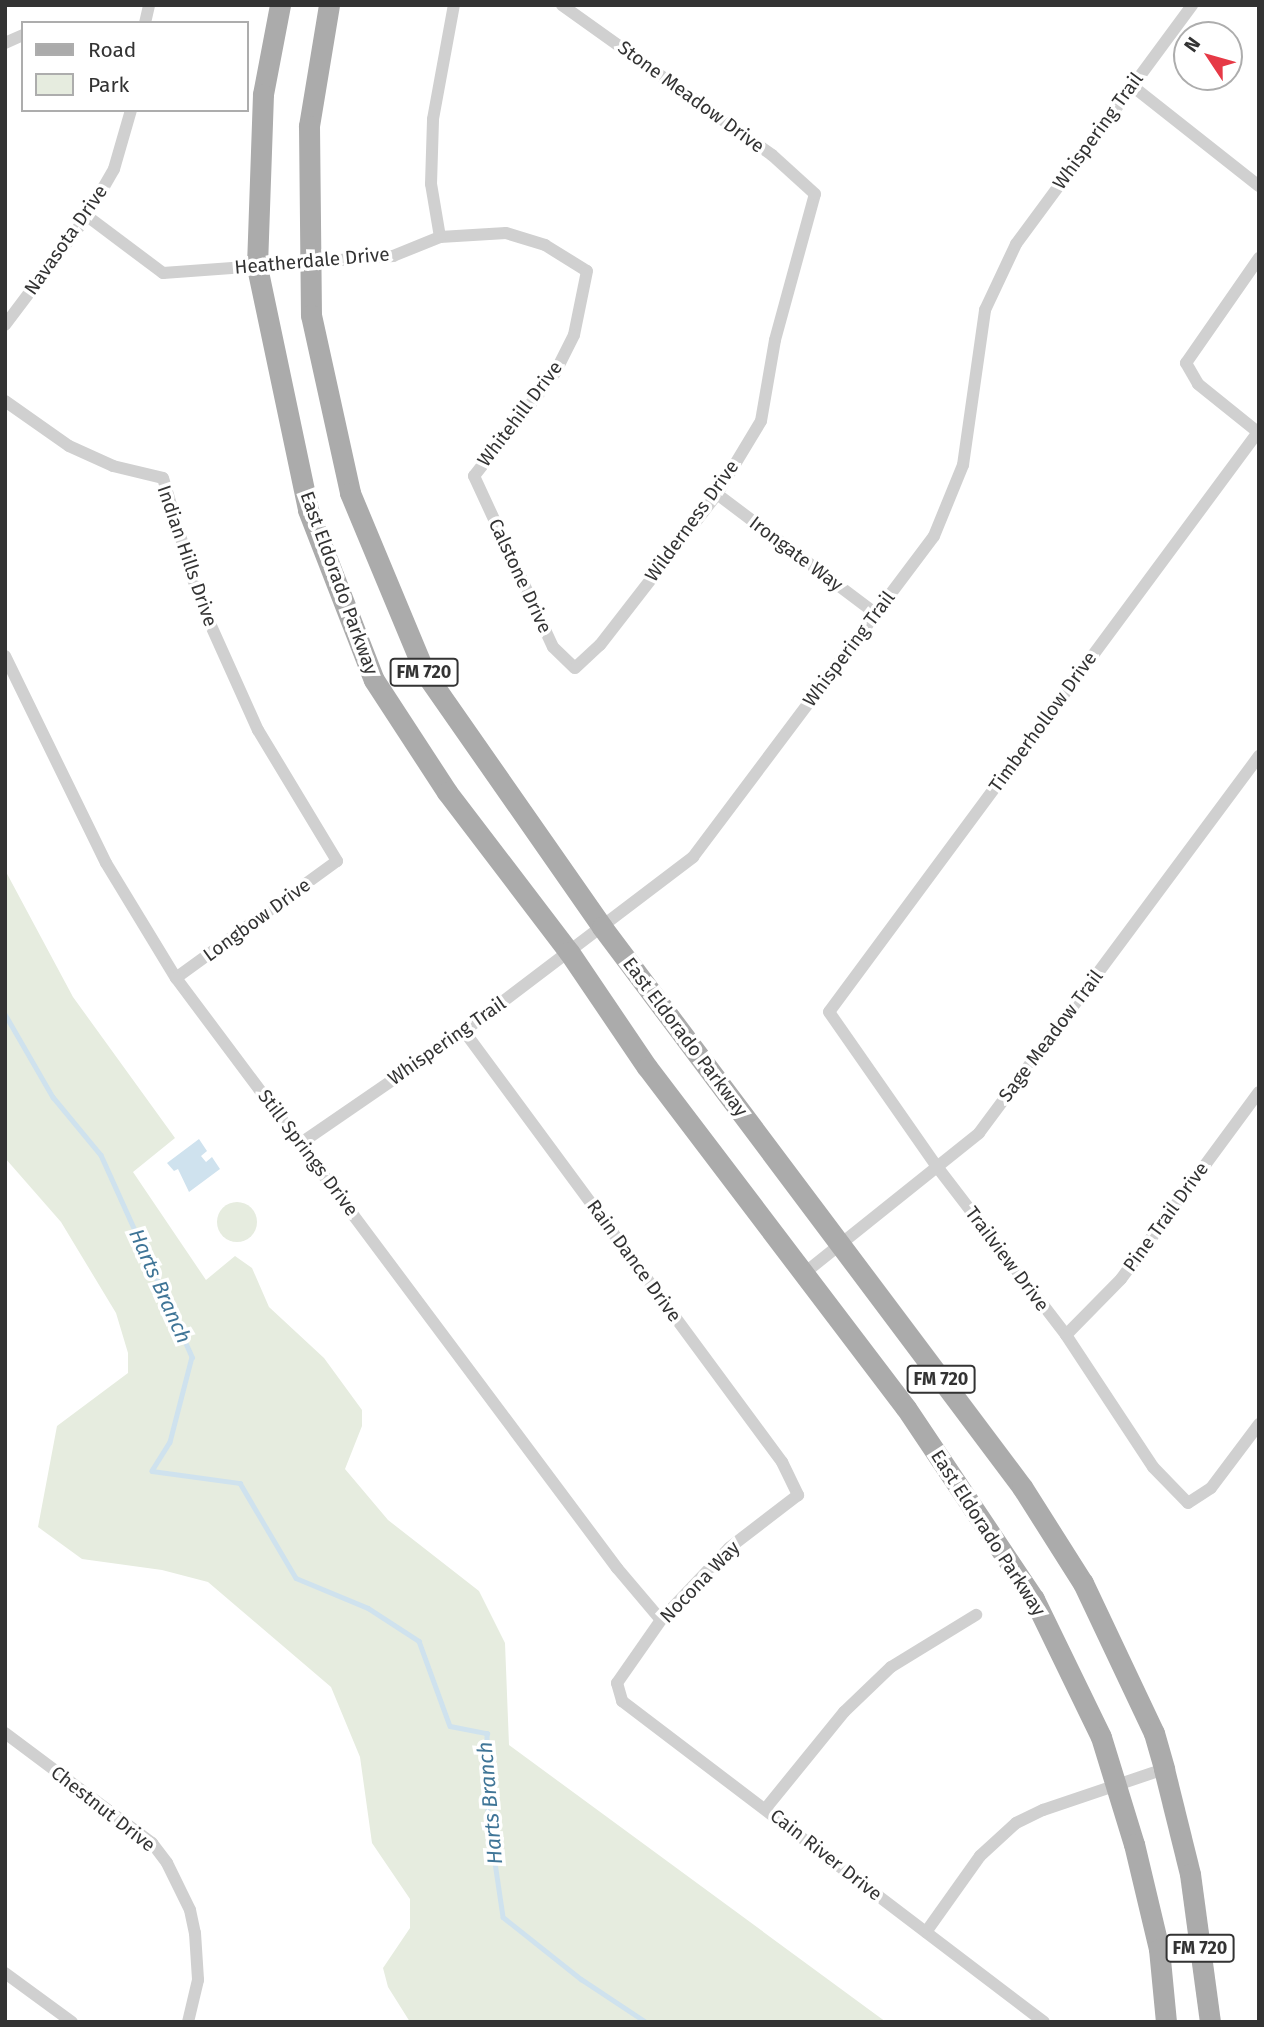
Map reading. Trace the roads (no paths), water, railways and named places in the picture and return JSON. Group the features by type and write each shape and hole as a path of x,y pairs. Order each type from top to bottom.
{"main road":[{"name":"East Eldorado Parkway","path":"279,5 263,94 257,267 308,510 374,680 447,792 569,952 647,1067 802,1275 906,1408 1034,1599 1101,1737 1159,1949 1166,2022"},
{"name":"East Eldorado Parkway","path":"329,5 309,126 307,264 315,340 350,493 425,673 602,928 1022,1487 1083,1583 1154,1733 1190,1874 1210,2022"}],"street":[{"path":"440,237 430,184 433,119 454,5"},
{"name":"Stone Meadow Drive","path":"562,5 772,155 816,194"},
{"name":"Whispering Trail","path":"301,1143 464,1031 693,857 934,536 964,465 985,310 1016,244 1192,5"},
{"path":"1132,85 1259,186"},
{"name":"Navasota Drive","path":"5,326 87,216 114,169 130,112"},
{"name":"Wilderness Drive","path":"575,668 600,645 717,494 761,421 775,340 816,194"},
{"name":"Heatherdale Drive","path":"87,216 163,273 393,256 440,237 506,233 545,246 587,271"},
{"path":"1258,432 1198,384 1186,363 1259,258"},
{"name":"Whitehill Drive","path":"474,477 555,373 574,335 587,271"},
{"name":"Indian Hills Drive","path":"5,401 69,446 113,466 163,478 200,599 248,706 337,861"},
{"name":"Timberhollow Drive","path":"829,1012 1258,432"},
{"name":"Calstone Drive","path":"474,477 553,647 575,668"},
{"name":"Irongate Way","path":"717,494 876,614"},
{"name":"Still Springs Drive","path":"5,656 106,863 176,978 617,1568 661,1620"},
{"name":"Sage Meadow Trail","path":"802,1275 979,1133 1259,756"},
{"name":"Longbow Drive","path":"176,978 337,861"},
{"name":"Trailview Drive","path":"829,1012 938,1168 1066,1335 1153,1467 1188,1503 1211,1488 1259,1423"},
{"name":"Rain Dance Drive","path":"464,1031 782,1462 799,1495"},
{"name":"Pine Trail Drive","path":"1066,1335 1121,1279 1259,1092"},
{"name":"Nocona Way","path":"617,1683 661,1620 729,1548 799,1495"},
{"path":"766,1808 844,1712 891,1667 976,1615"},
{"name":"Cain River Drive","path":"617,1683 622,1701 1044,2022"},
{"name":"Chestnut Drive","path":"5,1733 152,1843 167,1863 190,1910 195,1933 198,1980 188,2022"},
{"path":"926,1932 980,1856 1006,1831 1043,1810 1164,1769"},
{"path":"5,1973 72,2022"}],"water":[{"path":"199,1139 207,1151 201,1156 206,1162 212,1157 220,1169 189,1192 178,1169 174,1171 167,1163"}],"waterway":[{"name":"Harts Branch","path":"5,1014 53,1097 101,1155 192,1357 170,1442 152,1471 240,1483 296,1578 368,1608 419,1641 450,1726 487,1733 488,1815 503,1917 581,1979 646,2022"}]}
